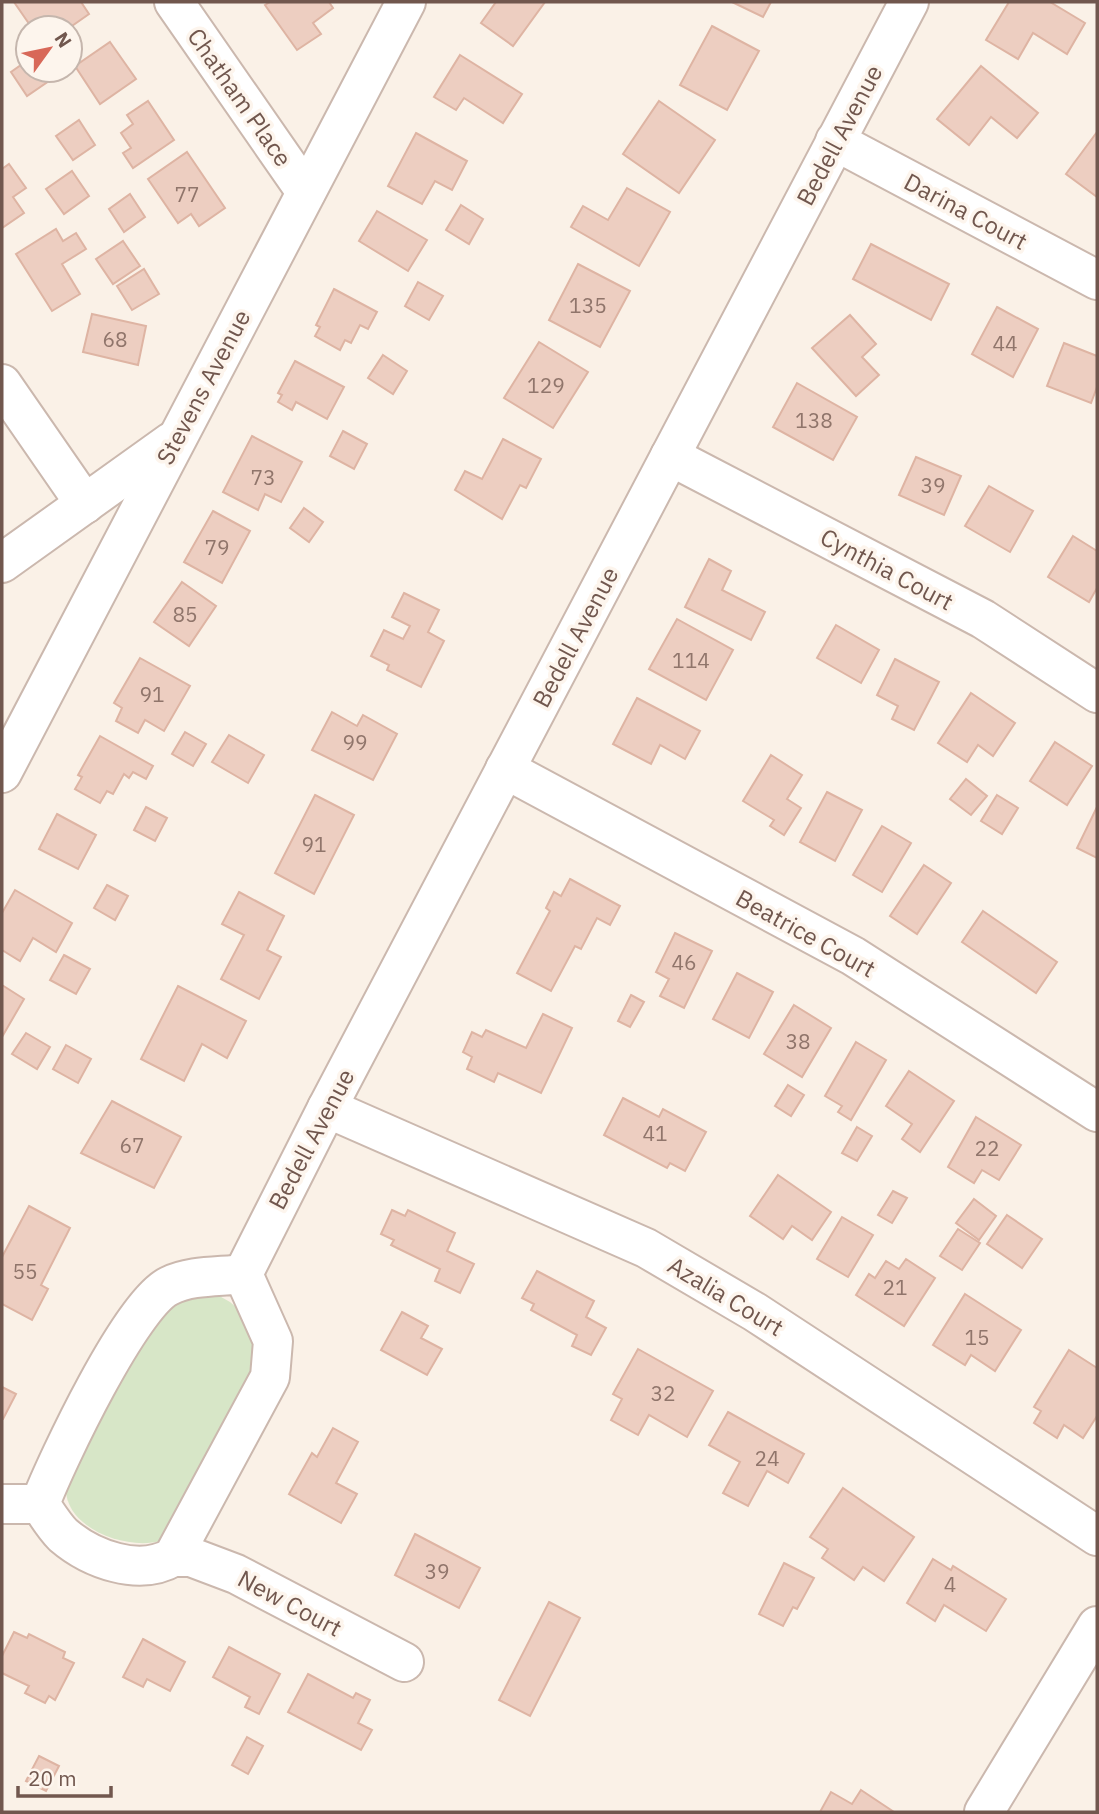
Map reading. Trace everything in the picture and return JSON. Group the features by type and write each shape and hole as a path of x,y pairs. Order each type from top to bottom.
{"street":[{"name":"Chatham Place","path":"174,2 306,192"},
{"name":"Stevens Avenue","path":"2,773 406,2"},
{"name":"Bedell Avenue","path":"243,1274 327,1108 909,2"},
{"name":"Darina Court","path":"835,141 1097,281"},
{"path":"2,384 85,505"},
{"path":"2,563 177,438"},
{"name":"Cynthia Court","path":"670,456 983,620 1097,693"},
{"name":"Beatrice Court","path":"505,769 853,956 1097,1112"},
{"name":"Azalia Court","path":"327,1108 646,1248 755,1312 1097,1536"},
{"path":"243,1274 273,1341 270,1377 173,1557 160,1565 117,1563 86,1550 63,1535 40,1504 55,1465 136,1316 169,1286 187,1280 243,1274"},
{"path":"2,1504 40,1504"},
{"name":"New Court","path":"173,1557 201,1560 236,1574 404,1662"},
{"path":"984,1812 1097,1626"}],"green space":[{"path":"214,1293 230,1302 257,1325 258,1364 160,1541 129,1542 96,1531 72,1510 66,1495 67,1479 164,1299"}],"building":[{"path":"14,2 81,2 89,14 84,18 84,14 22,14"},
{"path":"270,2 329,2 333,8 313,23 321,34 297,50 265,5"},
{"path":"496,2 545,2 513,46 481,23"},
{"path":"732,2 771,2 763,17"},
{"path":"1009,2 1050,2 1085,23 1067,54 1033,33 1018,59 986,40"},
{"path":"712,26 759,51 727,110 680,85"},
{"path":"110,42 136,79 100,104 84,80 84,60"},
{"path":"460,55 522,94 503,123 464,98 456,110 434,97"},
{"path":"981,66 1038,113 1017,138 991,117 969,145 937,119"},
{"path":"19,84 45,84 27,96"},
{"path":"148,101 174,140 133,168 123,153 131,148 121,133 133,124 127,115"},
{"path":"659,101 715,140 679,193 623,154"},
{"path":"79,120 95,145 73,160 56,136"},
{"path":"1097,132 1097,197 1066,174"},
{"path":"416,133 467,161 452,190 435,181 422,204 388,186"},
{"path":"187,152 225,208 199,226 191,214 178,223 148,179"},
{"path":"9,164 26,188 13,197 24,213 2,228 2,169"},
{"path":"72,171 89,196 64,214 46,189"},
{"path":"627,188 670,212 639,266 571,227 583,206 608,220"},
{"path":"130,194 145,217 124,232 109,209"},
{"path":"461,205 483,219 469,244 446,230"},
{"path":"377,211 427,240 408,271 359,241"},
{"path":"56,229 63,241 76,233 86,249 62,264 80,294 52,311 16,254"},
{"path":"123,241 140,266 113,284 96,259"},
{"path":"871,244 949,284 931,320 853,279"},
{"path":"578,264 630,291 600,347 549,320"},
{"path":"144,269 159,294 132,310 117,286"},
{"path":"418,282 443,296 429,320 405,306"},
{"path":"334,289 377,312 368,329 360,325 351,343 345,340 340,350 315,336 320,327 316,325"},
{"path":"997,307 1038,329 1013,377 972,354"},
{"path":"92,314 146,326 138,365 83,352"},
{"path":"850,315 876,344 862,357 879,375 856,396 812,348"},
{"path":"539,342 588,372 553,428 504,398"},
{"path":"1064,343 1097,356 1097,387 1091,403 1047,386"},
{"path":"383,355 407,371 393,394 368,378"},
{"path":"295,361 344,387 327,419 296,402 292,410 278,402 282,395 278,393"},
{"path":"797,383 857,417 833,460 773,427"},
{"path":"343,431 367,444 354,469 330,456"},
{"path":"252,436 302,462 281,502 265,494 258,510 223,492"},
{"path":"503,439 541,459 526,488 520,485 502,519 455,490 465,471 482,479"},
{"path":"916,457 961,476 944,515 899,495"},
{"path":"989,486 1033,511 1010,552 965,526"},
{"path":"304,508 323,522 309,542 290,528"},
{"path":"213,511 250,531 222,583 184,562"},
{"path":"1073,536 1097,551 1097,588 1089,602 1048,577"},
{"path":"709,559 731,571 722,590 765,612 751,640 685,607"},
{"path":"182,582 216,606 189,646 154,622"},
{"path":"404,593 439,610 428,632 444,641 421,687 387,670 389,665 371,656 384,630 403,639 410,626 392,617"},
{"path":"677,619 733,650 706,700 649,669"},
{"path":"836,625 879,650 861,683 817,658"},
{"path":"140,658 190,686 164,731 145,720 138,733 116,721 122,708 114,703"},
{"path":"895,659 939,682 914,730 892,719 898,706 877,695"},
{"path":"971,693 1015,723 993,756 978,745 967,762 938,743"},
{"path":"637,698 700,731 685,759 660,745 651,764 613,744"},
{"path":"332,712 357,726 363,715 397,734 373,780 312,750"},
{"path":"185,732 206,744 193,766 172,754"},
{"path":"229,735 264,755 248,783 212,762"},
{"path":"100,736 153,766 146,779 133,772 129,778 124,774 113,794 107,791 100,803 75,789 82,777 78,775"},
{"path":"1055,742 1092,766 1067,805 1030,781"},
{"path":"771,755 802,775 787,799 801,808 784,835 770,826 774,820 743,801"},
{"path":"966,779 987,796 971,815 950,799"},
{"path":"827,792 862,810 835,861 800,842"},
{"path":"315,795 354,815 314,894 275,873"},
{"path":"997,795 1018,808 1002,834 981,821"},
{"path":"146,807 167,818 155,841 134,830"},
{"path":"1097,807 1097,858 1077,848"},
{"path":"57,814 96,835 78,869 39,849"},
{"path":"882,826 911,843 882,892 853,875"},
{"path":"924,865 951,883 917,934 890,916"},
{"path":"570,879 620,906 610,925 597,918 581,949 575,946 551,991 517,973 550,911 546,908 554,892 561,896"},
{"path":"107,885 128,896 115,920 94,908"},
{"path":"15,890 72,923 56,952 33,938 20,961 2,950 2,913"},
{"path":"239,892 284,916 267,950 281,957 259,999 221,979 244,935 222,924"},
{"path":"983,911 1057,962 1036,993 962,942"},
{"path":"675,933 712,951 684,1008 660,996 669,979 656,972"},
{"path":"64,955 90,969 76,994 50,980"},
{"path":"737,973 773,992 749,1038 713,1019"},
{"path":"2,985 24,999 2,1037"},
{"path":"178,986 246,1021 227,1058 202,1044 184,1081 141,1059"},
{"path":"631,995 644,1002 630,1027 618,1021"},
{"path":"794,1005 831,1028 802,1077 764,1054"},
{"path":"543,1014 572,1028 541,1093 498,1073 494,1082 467,1069 472,1057 463,1052 472,1032 482,1037 486,1030 526,1048"},
{"path":"26,1033 50,1047 37,1069 12,1054"},
{"path":"856,1042 886,1060 851,1120 838,1112 842,1106 825,1096"},
{"path":"66,1045 91,1059 78,1083 53,1069"},
{"path":"909,1071 954,1101 920,1152 902,1139 912,1124 886,1106"},
{"path":"788,1085 804,1095 791,1116 775,1106"},
{"path":"623,1098 659,1117 663,1109 706,1132 685,1171 670,1163 667,1168 604,1135"},
{"path":"112,1101 181,1137 154,1188 81,1153"},
{"path":"976,1117 1021,1145 999,1180 982,1170 974,1183 948,1167"},
{"path":"857,1127 872,1136 857,1161 842,1153"},
{"path":"778,1175 831,1212 812,1240 792,1226 783,1239 750,1216"},
{"path":"893,1191 907,1198 892,1223 878,1215"},
{"path":"974,1199 996,1216 979,1240 956,1223"},
{"path":"29,1206 70,1228 41,1285 48,1289 32,1320 2,1304 2,1257"},
{"path":"392,1210 405,1216 408,1210 455,1233 447,1251 474,1264 460,1293 435,1281 440,1269 391,1245 394,1240 381,1234"},
{"path":"1007,1215 1042,1239 1022,1268 987,1244"},
{"path":"842,1217 873,1235 848,1277 817,1259"},
{"path":"958,1229 980,1243 962,1270 940,1256"},
{"path":"906,1259 935,1278 904,1326 856,1295 869,1274 875,1278 886,1261 899,1269"},
{"path":"537,1271 594,1301 586,1317 606,1328 591,1355 572,1346 577,1335 531,1310 534,1304 522,1298"},
{"path":"965,1294 1021,1330 995,1371 971,1355 965,1365 933,1345"},
{"path":"402,1312 428,1326 421,1338 442,1349 427,1375 381,1350"},
{"path":"638,1349 713,1391 687,1437 649,1415 638,1435 611,1420 622,1399 613,1394"},
{"path":"1069,1350 1097,1368 1097,1416 1083,1438 1064,1425 1057,1438 1034,1423 1041,1411 1034,1407"},
{"path":"2,1387 16,1394 3,1419 2,1419"},
{"path":"728,1412 804,1454 788,1483 767,1471 748,1506 723,1493 740,1462 709,1445"},
{"path":"333,1428 358,1442 336,1483 357,1494 341,1523 289,1494 312,1453 317,1457"},
{"path":"843,1488 914,1537 884,1581 863,1567 854,1580 822,1558 828,1549 810,1537"},
{"path":"415,1534 480,1568 459,1608 395,1575"},
{"path":"933,1559 951,1570 953,1566 1006,1599 986,1631 944,1605 935,1621 907,1603"},
{"path":"784,1563 814,1578 797,1609 793,1607 783,1626 759,1614"},
{"path":"549,1602 580,1618 530,1716 499,1700"},
{"path":"14,1632 27,1638 29,1634 65,1652 63,1658 74,1663 55,1700 49,1696 45,1703 25,1693 29,1686 2,1673 2,1656"},
{"path":"143,1639 185,1662 170,1691 147,1679 143,1687 123,1677"},
{"path":"229,1647 280,1674 259,1714 245,1707 250,1697 213,1677"},
{"path":"308,1674 353,1698 356,1693 370,1700 358,1723 372,1730 361,1750 288,1712"},
{"path":"247,1737 263,1746 248,1774 232,1765"},
{"path":"39,1756 59,1766 46,1791 26,1781"},
{"path":"861,1790 894,1812 820,1812 831,1792 852,1804"}]}
